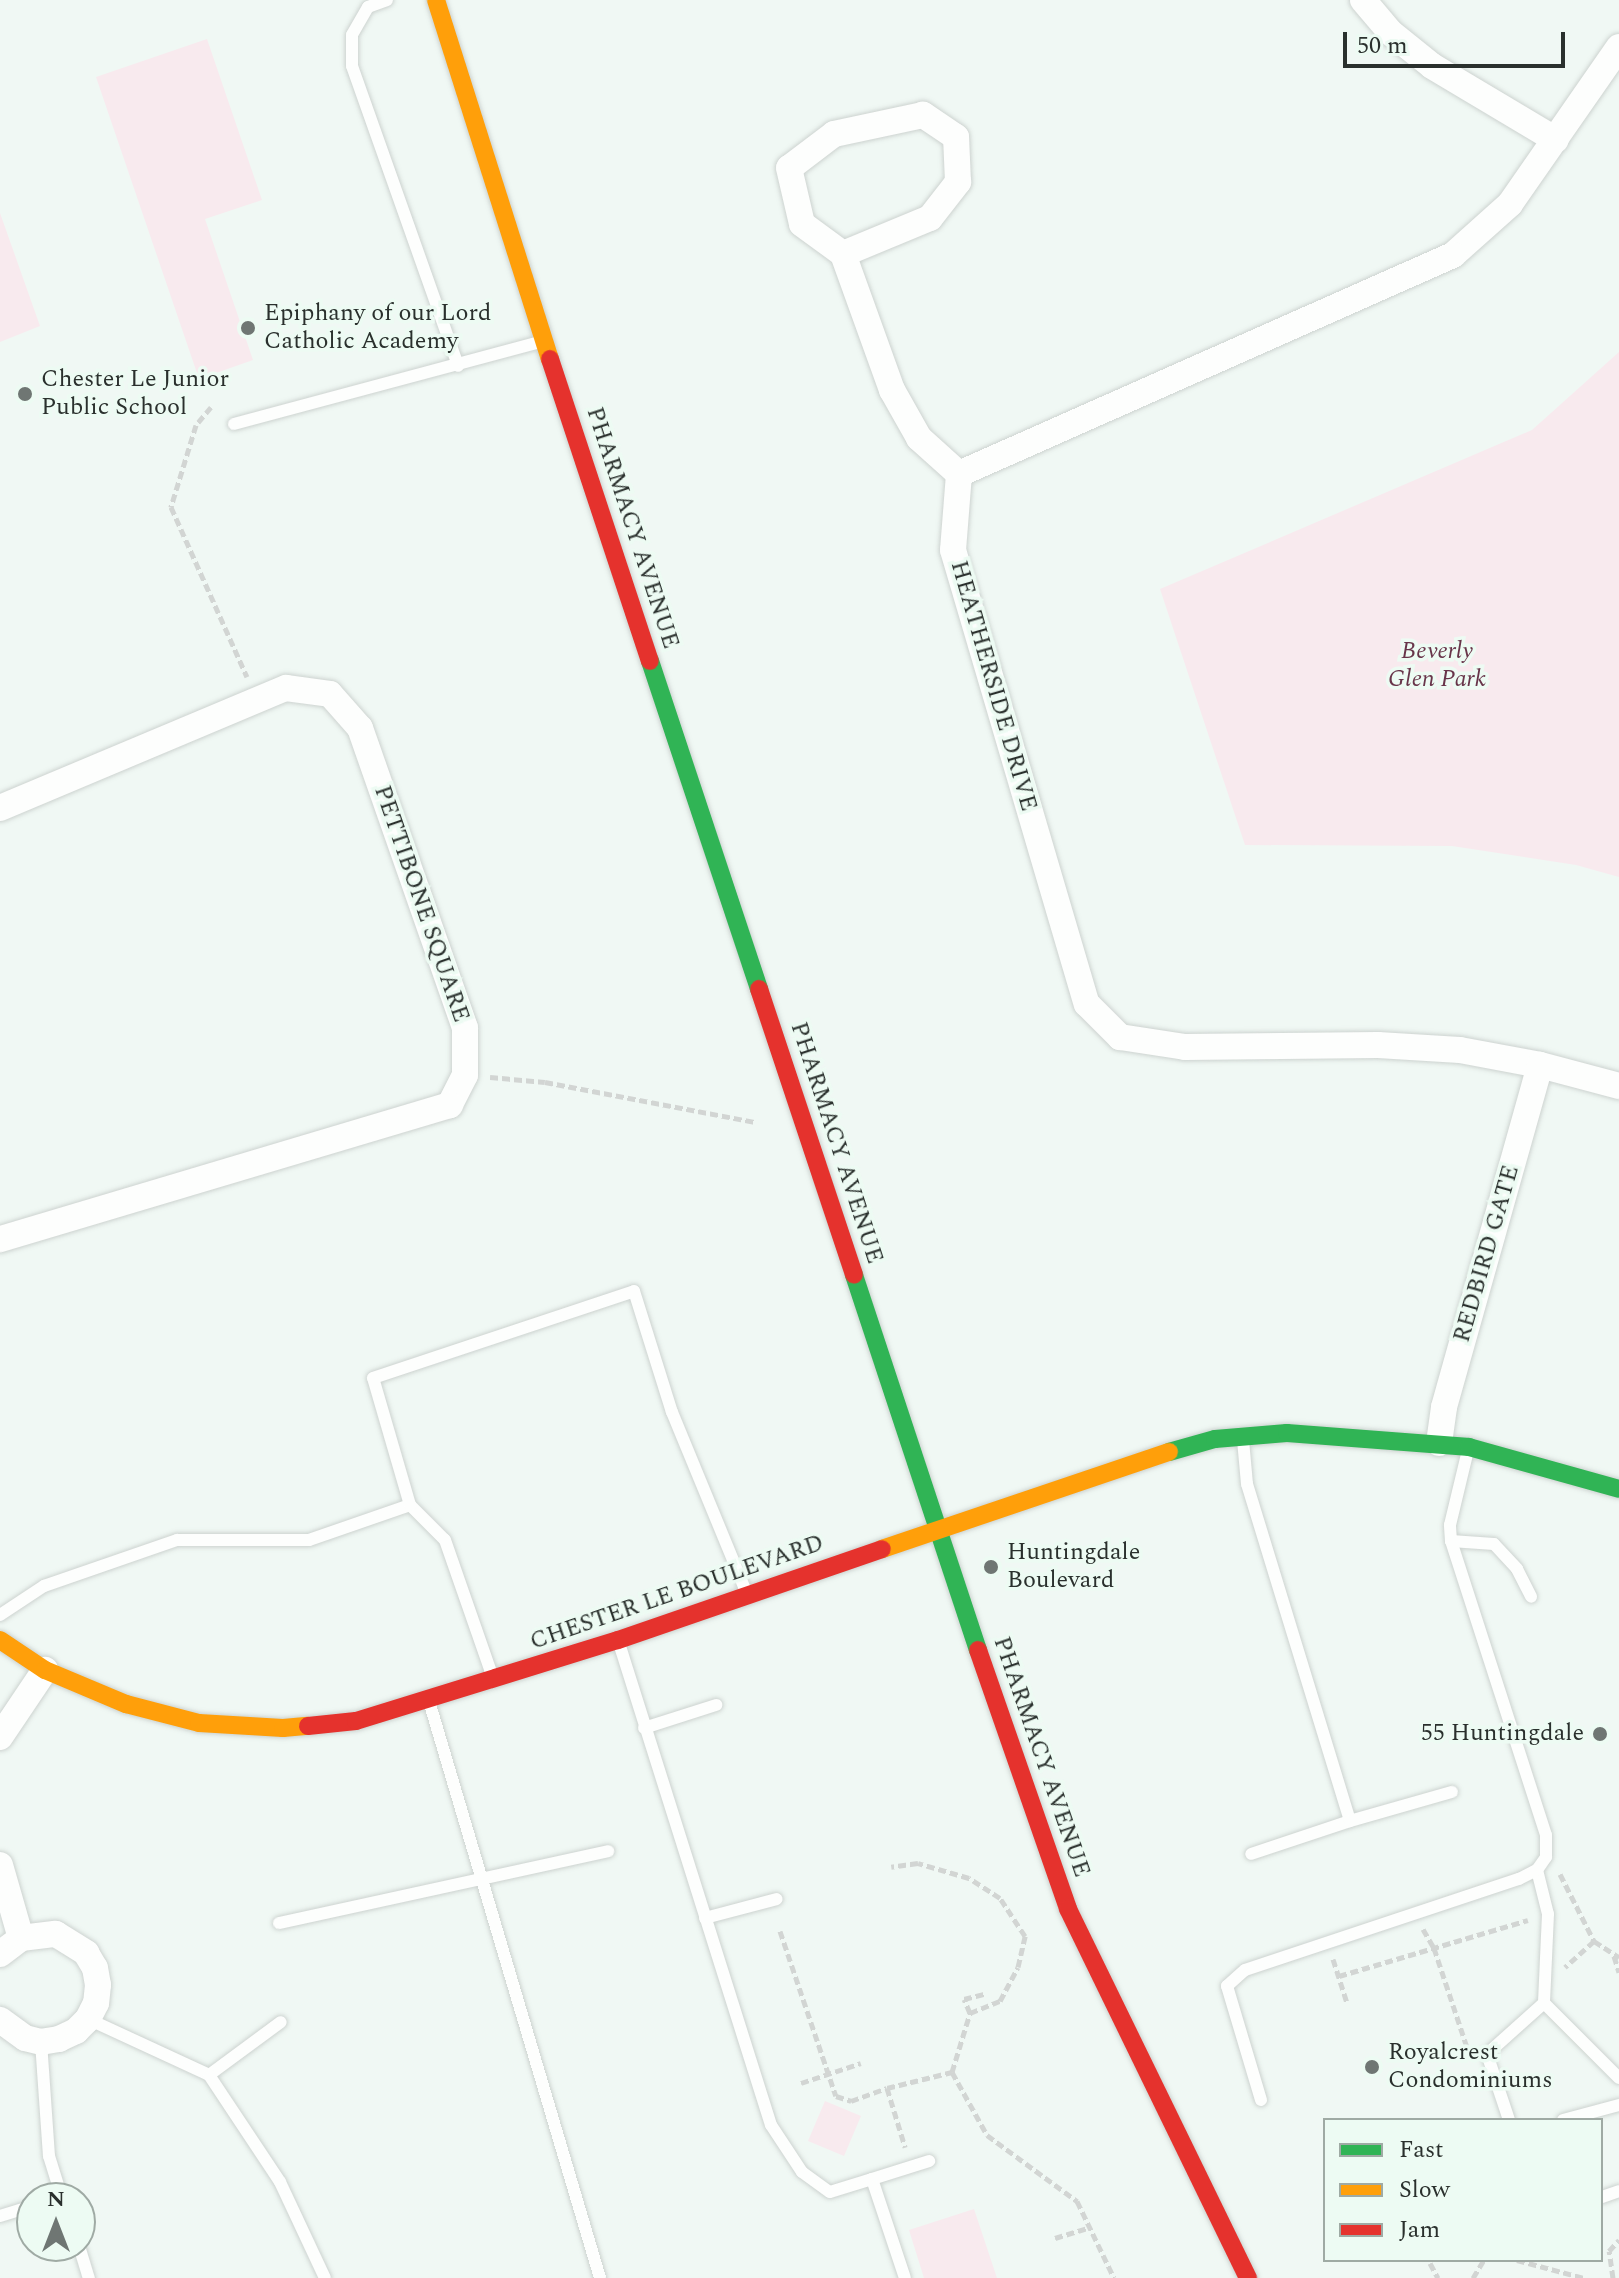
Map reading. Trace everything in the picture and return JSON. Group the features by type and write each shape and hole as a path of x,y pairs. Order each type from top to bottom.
{"street":[{"name":"PHARMACY AVENUE","path":"436,0 544,341 1068,1909 1248,2278"},
{"path":"1363,0 1391,33 1432,66 1556,140"},
{"path":"843,254 930,218 958,182 956,137 923,115 834,134 789,168 802,224 843,254 892,390 919,438 959,474 1453,255 1510,204 1619,47"},
{"name":"HEATHERSIDE DRIVE","path":"959,474 953,550 1087,1004 1120,1037 1185,1047 1378,1045 1460,1050 1540,1065 1619,1086"},
{"name":"PETTIBONE SQUARE","path":"0,808 286,688 330,694 360,728 465,1028 465,1075"},
{"name":"REDBIRD GATE","path":"1439,1443 1444,1407 1540,1065"},
{"path":"0,1239 450,1105 465,1075"},
{"path":"939,1529 1160,1453 1215,1439 1287,1433 1469,1447 1619,1489"},
{"name":"CHESTER LE BOULEVARD","path":"0,1640 45,1670 126,1704 199,1723 283,1728 356,1721 429,1701 618,1640 939,1529"},
{"path":"0,1737 45,1670"},
{"path":"0,1865 21,1938"},
{"path":"0,1954 21,1938 56,1934 72,1941 86,1953 95,1968 98,1985 96,2003 88,2019 76,2031 59,2039 41,2042 25,2038 0,2020"}],"lane":[{"path":"387,0 368,7 352,35 352,66 458,366"},
{"path":"234,424 544,341"},
{"path":"494,1680 445,1540 410,1505 373,1378 634,1291 672,1412 748,1597"},
{"path":"1243,1437 1247,1484 1350,1821"},
{"path":"1261,2100 1227,1986 1245,1970 1415,1915 1537,1870 1546,1857 1546,1835 1451,1541 1450,1525 1469,1447"},
{"path":"0,1615 44,1586 177,1540 309,1540 410,1505"},
{"path":"1451,1541 1494,1544 1517,1569 1531,1597"},
{"path":"618,1640 771,2125 802,2172 830,2192 929,2161"},
{"path":"429,1701 484,1877 520,2013 600,2278"},
{"path":"644,1728 716,1705"},
{"path":"1251,1854 1452,1792"},
{"path":"279,1923 608,1851"},
{"path":"1508,2118 1487,2054 1544,2003 1548,1914 1537,1870"},
{"path":"705,1918 777,1899"},
{"path":"1544,2003 1619,2078"},
{"path":"88,2019 209,2075 280,2182 325,2278"},
{"path":"209,2075 281,2022"},
{"path":"41,2042 49,2156 58,2182"},
{"path":"1570,2118 1619,2105"},
{"path":"872,2179 905,2278"}],"path":[{"path":"211,407 196,425 171,507 258,700"},
{"path":"465,1075 545,1082 754,1122"},
{"path":"891,1867 918,1863 969,1878 1000,1898 1025,1936 1018,1967 1000,2001 970,2013"},
{"path":"1339,1976 1548,1914"},
{"path":"1415,1915 1434,1948 1470,2054"},
{"path":"780,1931 836,2096 851,2101 887,2088 952,2072"},
{"path":"1594,1941 1616,1956 1619,1972"},
{"path":"1328,1943 1347,2003"},
{"path":"984,1994 964,1999 970,2013 952,2072 987,2135 1077,2201 1114,2278"},
{"path":"801,2083 861,2063"},
{"path":"887,2088 907,2152"},
{"path":"1055,2238 1091,2227"},
{"path":"1613,2278 1609,2251 1619,2240"},
{"path":"1532,2262 1584,2278"},
{"path":"1430,2263 1438,2278"}],"green space":[{"path":"207,39 262,200 205,219 253,360 199,379 96,77"},
{"path":"0,213 40,326 0,342"},
{"name":"Beverly Glen Park","path":"1619,352 1619,877 1576,865 1452,846 1245,845 1160,589 1532,430"},
{"path":"825,2101 861,2116 844,2156 808,2141"},
{"path":"974,2209 997,2278 924,2278 909,2230"}],"traffic: fast":[{"path":"650,661 759,989"},
{"path":"854,1275 978,1650"},
{"path":"1169,1452 1215,1439 1287,1433 1469,1447 1619,1489"}],"traffic: slow":[{"path":"436,0 550,359"},
{"path":"882,1549 1169,1452"},
{"path":"0,1640 45,1670 126,1704 199,1723 283,1728 308,1726"}],"traffic: jam":[{"path":"550,359 650,661"},
{"path":"759,989 854,1275"},
{"path":"308,1726 356,1721 618,1640 882,1549"},
{"path":"978,1650 1068,1909 1248,2278"}],"place":[{"name":"Epiphany of our Lord Catholic Academy","path":"248,328"},
{"name":"Chester Le Junior Public School","path":"25,394"},
{"name":"Huntingdale Boulevard","path":"991,1567"},
{"name":"55 Huntingdale","path":"1600,1734"},
{"name":"Royalcrest Condominiums","path":"1372,2067"}]}
